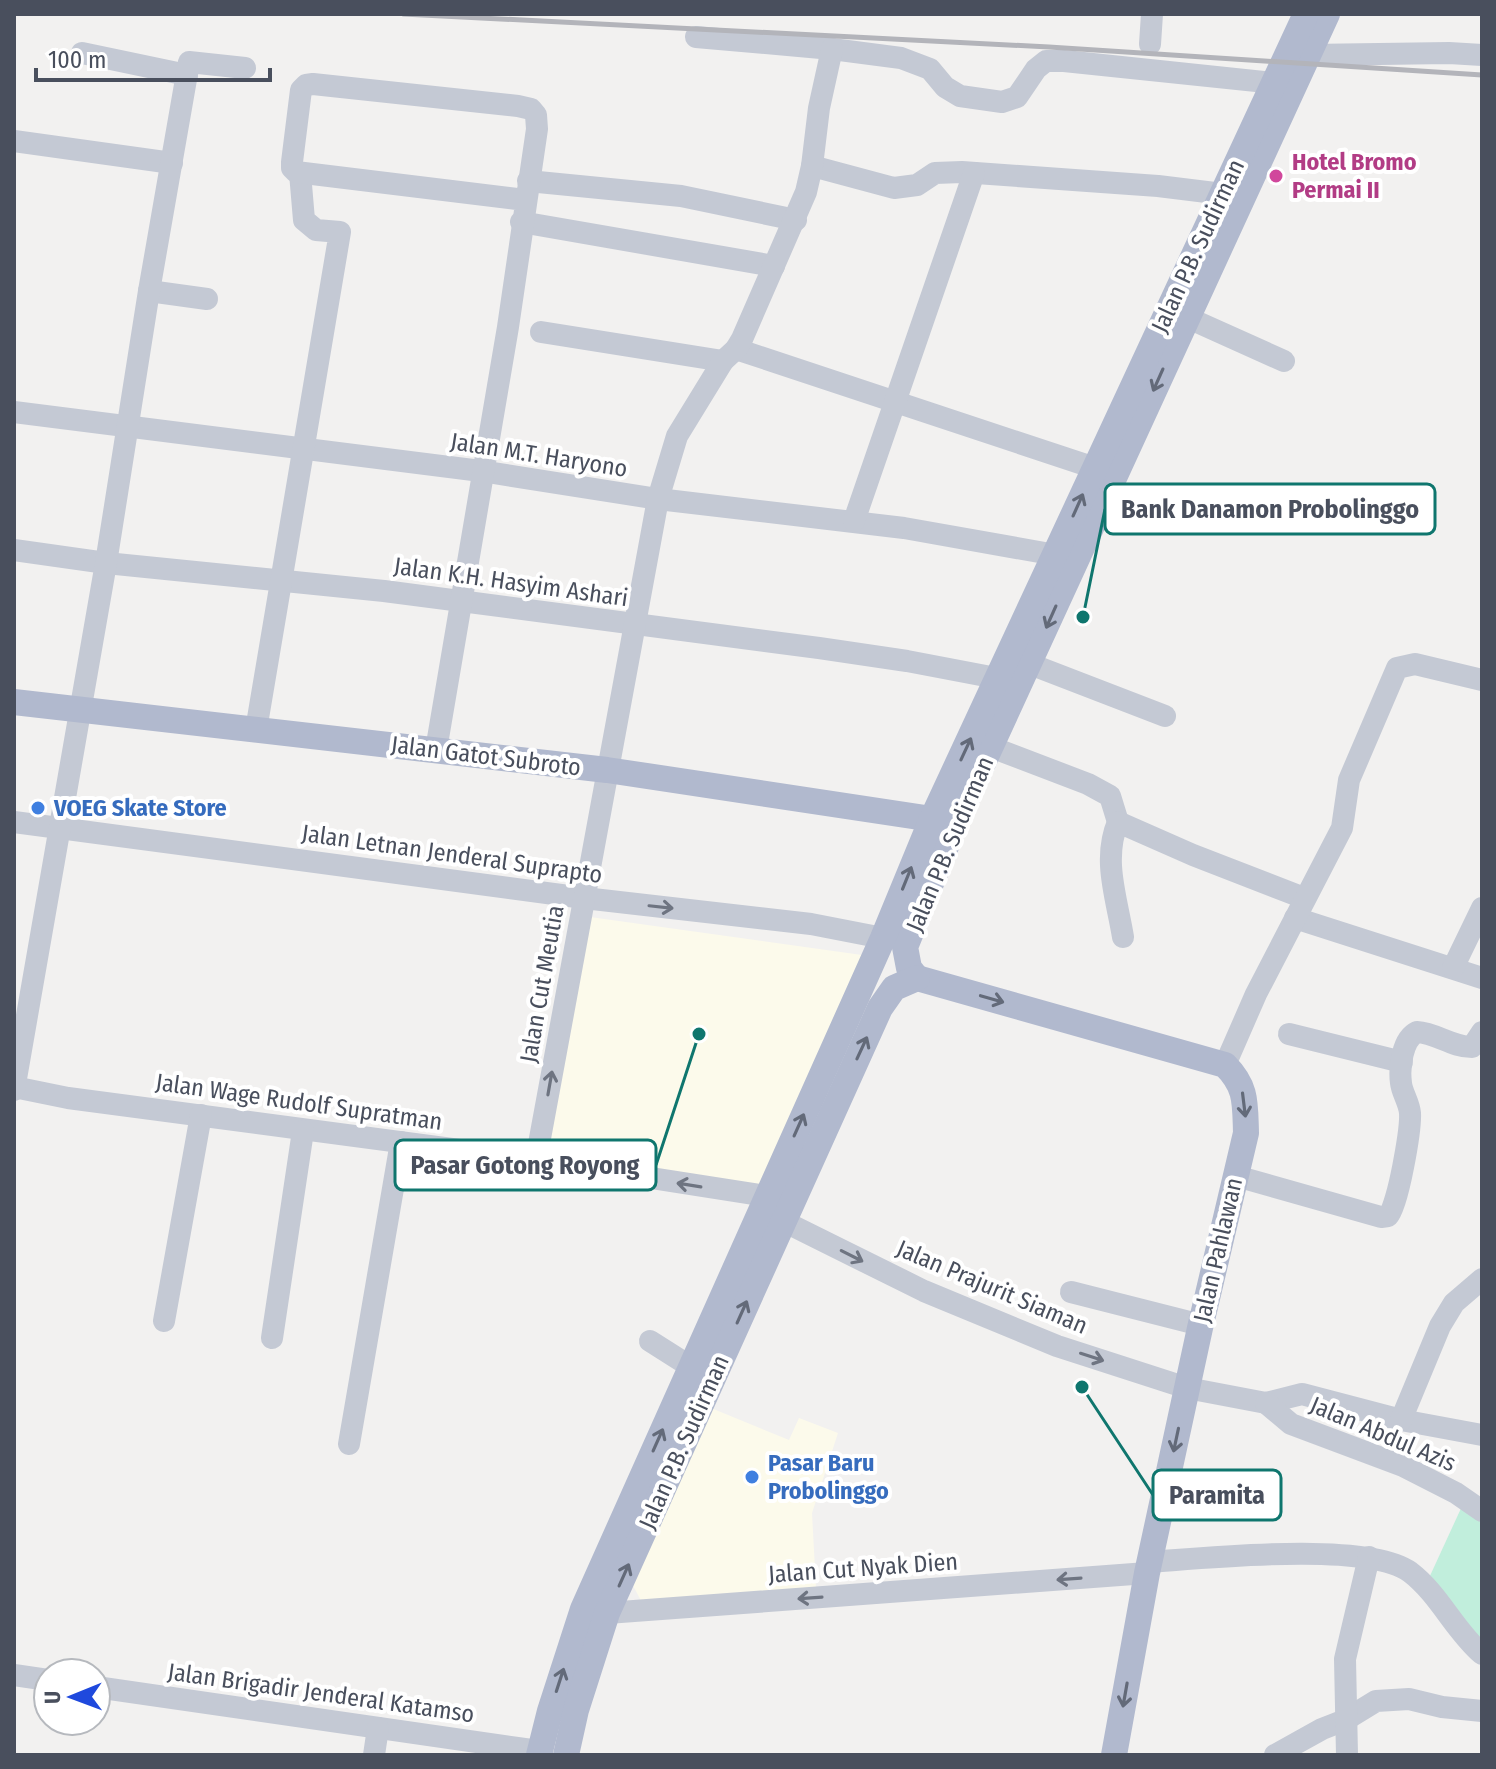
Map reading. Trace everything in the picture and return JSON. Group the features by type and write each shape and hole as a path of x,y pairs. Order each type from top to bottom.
{"main road":[{"name":"Jalan P.B. Sudirman","path":"566,1755 595,1611 783,1221 880,1008 894,988 917,978 909,968 905,947 944,822 991,747 1056,555 1306,14"},
{"name":"Jalan P.B. Sudirman","path":"539,1753 691,1367 766,1196 883,938 1016,675 1327,14"},
{"name":"Jalan Gatot Subroto","path":"14,702 607,770 944,822"},
{"path":"917,978 1225,1065"},
{"name":"Jalan Pahlawan","path":"1114,1755 1149,1567 1246,1133 1245,1100 1238,1078 1225,1065"}],"street":[{"path":"1150,44 1152,14"},
{"path":"696,37 901,58 930,69 945,87 960,96 1002,102 1017,97 1036,69 1046,61 1274,83"},
{"name":"Jalan Cut Meutia","path":"536,1160 658,499 677,436 753,318 796,220 812,166 819,108 832,49"},
{"path":"82,53 187,75"},
{"path":"1308,55 1482,55"},
{"path":"14,1088 61,828 189,62 245,68"},
{"path":"436,750 481,471 508,327 525,201 537,129 536,115 531,109 313,84 301,90 292,162 292,168 300,173 525,201 774,266"},
{"path":"14,141 172,163"},
{"path":"812,166 894,188 917,185 935,173 974,173 1158,186 1223,194"},
{"path":"256,730 340,232 316,230 304,220 300,173"},
{"path":"854,521 974,173"},
{"path":"525,201 681,196 796,220"},
{"path":"149,291 207,299"},
{"path":"1186,317 1284,361"},
{"path":"541,332 730,355 895,400 1095,468"},
{"name":"Jalan M.T. Haryono","path":"14,412 481,471 658,499 854,521 1056,555"},
{"name":"Jalan K.H. Hasyim Ashari","path":"14,550 106,563 281,579 1016,675 1165,716"},
{"path":"1225,1065 1256,994 1342,828 1349,780 1397,668 1415,664 1482,680"},
{"path":"991,747 1088,784 1110,796 1118,822 1112,834 1109,859 1123,937"},
{"name":"Jalan Letnan Jenderal Suprapto","path":"14,822 584,898 811,924 883,938"},
{"path":"1118,822 1300,908 1482,978"},
{"path":"1453,968 1482,908"},
{"path":"1236,1176 1336,1206 1388,1216 1395,1205 1409,1131 1410,1115 1401,1085 1402,1062 1408,1039 1417,1032 1472,1047 1482,1032"},
{"path":"1289,1034 1402,1062"},
{"name":"Jalan Wage Rudolf Supratman","path":"14,1088 303,1131 536,1160 766,1196"},
{"path":"164,1321 201,1115"},
{"path":"272,1338 303,1131"},
{"path":"349,1444 401,1142"},
{"name":"Jalan Prajurit Siaman","path":"783,1221 924,1291 1057,1346 1187,1388 1266,1403"},
{"path":"1401,1420 1440,1326 1454,1303 1482,1279"},
{"path":"1071,1292 1201,1325"},
{"path":"650,1341 691,1367"},
{"path":"1266,1403 1302,1394 1401,1420 1482,1435"},
{"name":"Jalan Abdul Azis","path":"1266,1403 1291,1424 1403,1466 1456,1493 1482,1511"},
{"name":"Jalan Cut Nyak Dien","path":"595,1611 1324,1554 1369,1557 1395,1564 1420,1581 1482,1654"},
{"path":"1347,1755 1347,1651 1369,1557"},
{"name":"Jalan Brigadir Jenderal Katamso","path":"112,1689 539,1753"},
{"path":"1275,1755 1376,1701 1391,1698 1482,1711"},
{"path":"374,1755 378,1728"}],"shaded area":[{"path":"590,917 862,955 760,1185 548,1151"},
{"name":"Pasar Baru Probolinggo","path":"711,1408 789,1440 799,1418 838,1433 812,1513 816,1588 644,1606 631,1582"}],"green space":[{"path":"1463,1504 1482,1519 1482,1643 1429,1578"}],"railway":[{"path":"403,14 1049,47 1482,75"}],"place":[{"name":"Hotel Bromo Permai II","path":"1276,176"},
{"name":"Bank Danamon Probolinggo","path":"1083,617"},
{"name":"VOEG Skate Store","path":"38,808"},
{"name":"Pasar Gotong Royong","path":"699,1034"},
{"name":"Paramita","path":"1082,1387"},
{"name":"Pasar Baru Probolinggo","path":"752,1477"}]}
